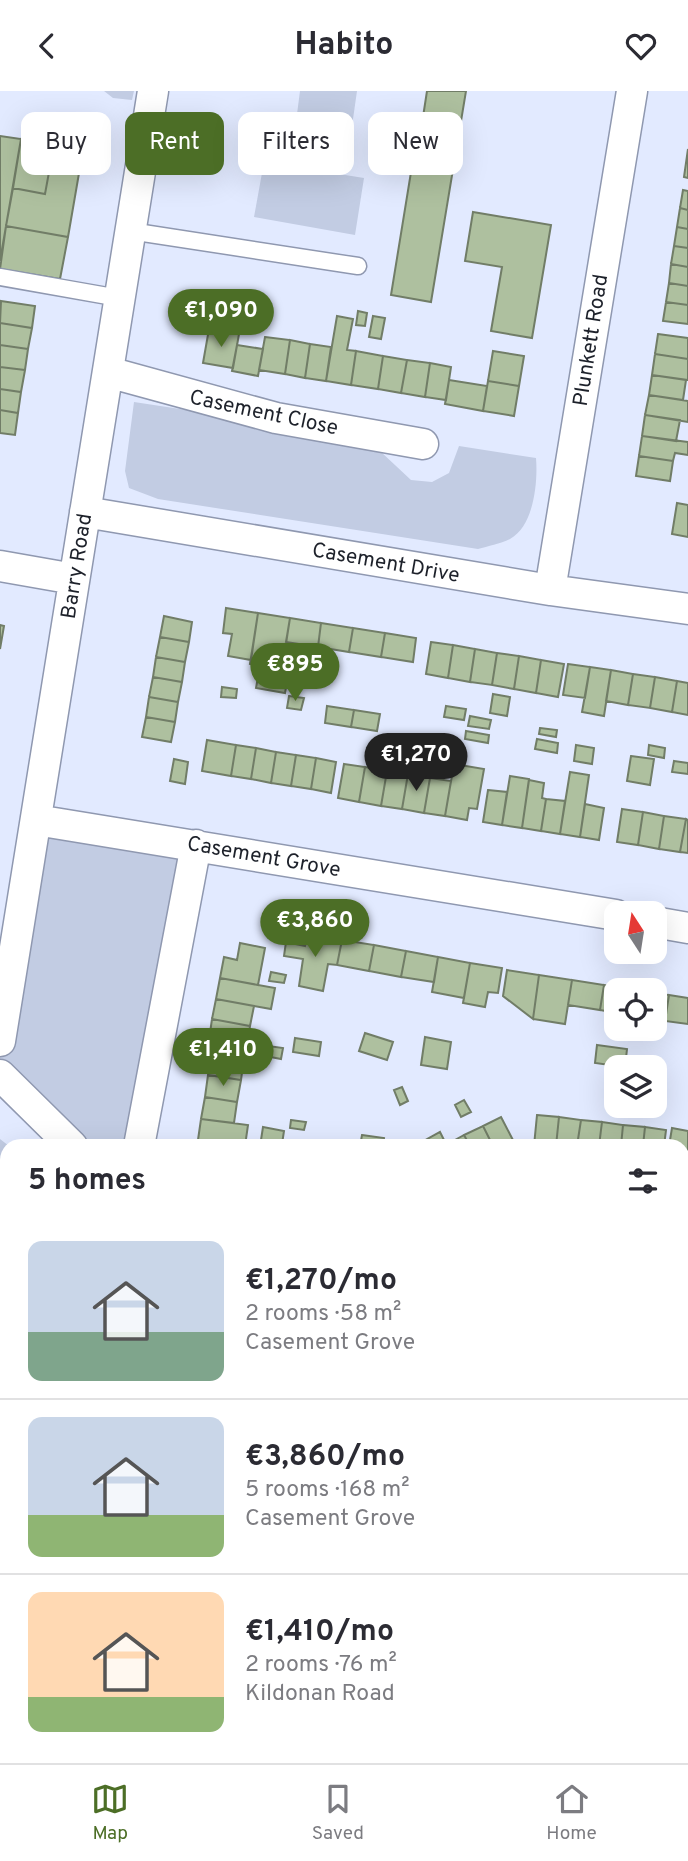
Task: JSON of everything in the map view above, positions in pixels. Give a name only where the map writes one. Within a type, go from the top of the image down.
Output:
[{"type":"street","name":"Barry Road","points":[[0,1041],[153,91]]},
{"type":"street","name":"Plunkett Road","points":[[550,590],[632,91]]},
{"type":"street","name":"Casement Close","points":[[108,372],[276,418],[423,444]]},
{"type":"street","name":"Casement Drive","points":[[85,512],[550,590],[688,609]]},
{"type":"street","points":[[0,566],[74,579]]},
{"type":"street","name":"Casement Grove","points":[[36,820],[604,913]]},
{"type":"street","points":[[140,1139],[196,845]]},
{"type":"street","points":[[667,924],[688,927]]},
{"type":"street","points":[[0,1075],[65,1139]]},
{"type":"lane","points":[[130,231],[358,266]]},
{"type":"lane","points":[[0,277],[119,298]]},
{"type":"shaded area","points":[[104,91],[134,91],[132,100],[113,98]]},
{"type":"shaded area","points":[[300,91],[357,91],[354,112],[297,112]]},
{"type":"shaded area","points":[[262,175],[345,175],[364,178],[355,235],[254,217]]},
{"type":"shaded area","points":[[134,402],[365,437],[411,480],[432,482],[449,473],[459,446],[536,458],[533,503],[518,533],[506,541],[478,549],[158,499],[129,488],[125,471]]},
{"type":"shaded area","points":[[34,819],[195,845],[140,1139],[67,1139],[0,1073],[0,1030]]},
{"type":"building","points":[[427,91],[466,91],[463,112],[424,112]]},
{"type":"building","points":[[0,136],[21,139],[0,261]]},
{"type":"building","points":[[21,139],[21,175],[48,175],[45,194],[13,188]]},
{"type":"building","points":[[688,149],[688,178],[684,177]]},
{"type":"building","points":[[48,175],[79,175],[68,237],[6,226],[13,188],[45,194]]},
{"type":"building","points":[[411,175],[452,175],[431,302],[391,295]]},
{"type":"building","points":[[683,190],[688,191],[688,210],[680,208]]},
{"type":"building","points":[[680,208],[688,210],[688,229],[677,227]]},
{"type":"building","points":[[473,212],[551,225],[532,338],[491,331],[502,267],[465,261]]},
{"type":"building","points":[[6,226],[68,237],[60,279],[0,269]]},
{"type":"building","points":[[677,227],[688,229],[688,248],[674,246]]},
{"type":"building","points":[[674,246],[688,248],[688,267],[671,264]]},
{"type":"building","points":[[671,264],[688,267],[688,286],[669,283]]},
{"type":"building","points":[[669,283],[688,286],[688,305],[666,302]]},
{"type":"building","points":[[214,295],[244,300],[239,334],[209,329]]},
{"type":"building","points":[[1,301],[35,306],[32,328],[0,323]]},
{"type":"building","points":[[666,302],[688,305],[688,324],[663,321]]},
{"type":"building","points":[[358,311],[367,313],[365,326],[356,325]]},
{"type":"building","points":[[337,316],[353,319],[347,350],[356,351],[351,385],[326,381]]},
{"type":"building","points":[[373,316],[385,318],[381,339],[369,337]]},
{"type":"building","points":[[0,323],[32,328],[28,349],[0,345]]},
{"type":"building","points":[[209,329],[239,334],[233,368],[203,363]]},
{"type":"building","points":[[658,334],[688,338],[688,359],[655,354]]},
{"type":"building","points":[[265,337],[290,340],[285,374],[259,370]]},
{"type":"building","points":[[290,340],[310,344],[305,378],[285,374]]},
{"type":"building","points":[[310,344],[331,347],[326,381],[305,378]]},
{"type":"building","points":[[0,345],[28,349],[25,370],[0,367]]},
{"type":"building","points":[[237,345],[263,349],[258,376],[232,371]]},
{"type":"building","points":[[356,351],[383,356],[378,389],[351,385]]},
{"type":"building","points":[[493,351],[524,356],[519,386],[488,381]]},
{"type":"building","points":[[655,354],[688,359],[688,380],[652,375]]},
{"type":"building","points":[[383,356],[407,360],[401,393],[378,389]]},
{"type":"building","points":[[407,360],[430,363],[425,397],[401,393]]},
{"type":"building","points":[[430,363],[451,367],[446,400],[425,397]]},
{"type":"building","points":[[0,367],[25,370],[21,392],[0,389]]},
{"type":"building","points":[[652,375],[686,380],[683,400],[649,395]]},
{"type":"building","points":[[449,380],[487,386],[483,411],[445,404]]},
{"type":"building","points":[[488,381],[519,386],[514,416],[483,411]]},
{"type":"building","points":[[0,389],[21,392],[18,413],[0,410]]},
{"type":"building","points":[[649,395],[688,401],[688,422],[645,415]]},
{"type":"building","points":[[0,410],[18,413],[15,435],[0,433]]},
{"type":"building","points":[[645,415],[680,420],[676,441],[642,436]]},
{"type":"building","points":[[642,436],[688,442],[688,455],[675,453],[673,461],[639,456]]},
{"type":"building","points":[[639,456],[673,461],[670,481],[636,476]]},
{"type":"building","points":[[677,503],[688,505],[688,537],[672,534]]},
{"type":"building","points":[[226,608],[258,613],[251,660],[228,656],[232,634],[223,633]]},
{"type":"building","points":[[258,613],[290,618],[282,669],[250,664]]},
{"type":"building","points":[[164,616],[192,622],[189,642],[160,637]]},
{"type":"building","points":[[290,618],[321,623],[318,647],[286,642]]},
{"type":"building","points":[[321,623],[353,628],[349,652],[318,647]]},
{"type":"building","points":[[0,625],[4,626],[0,649]]},
{"type":"building","points":[[353,628],[385,633],[381,657],[349,652]]},
{"type":"building","points":[[385,633],[416,638],[413,662],[381,657]]},
{"type":"building","points":[[160,637],[189,642],[185,662],[156,657]]},
{"type":"building","points":[[431,642],[453,645],[448,678],[426,674]]},
{"type":"building","points":[[453,645],[475,649],[470,682],[448,678]]},
{"type":"building","points":[[475,649],[497,653],[492,685],[470,682]]},
{"type":"building","points":[[497,653],[519,656],[514,689],[492,685]]},
{"type":"building","points":[[519,656],[541,660],[536,693],[514,689]]},
{"type":"building","points":[[156,657],[185,662],[182,682],[153,677]]},
{"type":"building","points":[[541,660],[564,664],[558,697],[536,693]]},
{"type":"building","points":[[568,664],[590,667],[585,698],[563,695]]},
{"type":"building","points":[[590,667],[611,670],[604,716],[582,712]]},
{"type":"building","points":[[611,670],[633,674],[628,705],[606,701]]},
{"type":"building","points":[[633,674],[655,677],[650,708],[628,705]]},
{"type":"building","points":[[153,677],[182,682],[178,702],[149,697]]},
{"type":"building","points":[[258,677],[287,682],[285,693],[256,688]]},
{"type":"building","points":[[655,677],[677,681],[672,712],[650,708]]},
{"type":"building","points":[[677,681],[688,683],[688,715],[672,712]]},
{"type":"building","points":[[222,687],[237,689],[236,698],[221,697]]},
{"type":"building","points":[[493,694],[510,697],[507,716],[490,713]]},
{"type":"building","points":[[289,696],[304,698],[301,710],[287,708]]},
{"type":"building","points":[[149,697],[178,702],[175,722],[146,717]]},
{"type":"building","points":[[327,706],[354,710],[351,727],[325,723]]},
{"type":"building","points":[[446,706],[466,709],[464,720],[444,717]]},
{"type":"building","points":[[354,710],[380,714],[377,731],[351,727]]},
{"type":"building","points":[[470,716],[491,720],[489,729],[468,726]]},
{"type":"building","points":[[146,717],[175,722],[171,742],[142,737]]},
{"type":"building","points":[[540,728],[557,730],[556,737],[539,734]]},
{"type":"building","points":[[466,731],[489,735],[488,743],[465,739]]},
{"type":"building","points":[[537,739],[558,743],[557,753],[535,749]]},
{"type":"building","points":[[207,740],[236,745],[231,776],[202,771]]},
{"type":"building","points":[[236,745],[256,748],[251,779],[231,776]]},
{"type":"building","points":[[576,745],[594,748],[592,764],[574,761]]},
{"type":"building","points":[[649,745],[665,748],[664,758],[648,755]]},
{"type":"building","points":[[256,748],[276,752],[271,783],[251,779]]},
{"type":"building","points":[[276,752],[296,755],[291,786],[271,783]]},
{"type":"building","points":[[296,755],[316,758],[311,789],[291,786]]},
{"type":"building","points":[[631,756],[654,759],[650,785],[627,781]]},
{"type":"building","points":[[316,758],[336,762],[331,793],[311,789]]},
{"type":"building","points":[[174,759],[188,762],[185,784],[170,781]]},
{"type":"building","points":[[674,761],[688,763],[688,774],[672,772]]},
{"type":"building","points":[[344,764],[365,767],[359,802],[338,798]]},
{"type":"building","points":[[454,764],[484,769],[477,809],[469,808],[467,820],[445,816]]},
{"type":"building","points":[[365,767],[387,771],[381,806],[359,802]]},
{"type":"building","points":[[387,771],[408,774],[402,809],[381,806]]},
{"type":"building","points":[[570,772],[589,775],[580,837],[560,834]]},
{"type":"building","points":[[408,774],[430,778],[424,813],[402,809]]},
{"type":"building","points":[[510,776],[529,779],[522,828],[502,825]]},
{"type":"building","points":[[430,778],[451,781],[445,816],[424,813]]},
{"type":"building","points":[[529,780],[544,783],[542,798],[546,799],[541,831],[522,828]]},
{"type":"building","points":[[488,790],[507,792],[502,825],[483,822]]},
{"type":"building","points":[[546,799],[565,801],[560,834],[541,831]]},
{"type":"building","points":[[585,804],[604,808],[599,840],[580,837]]},
{"type":"building","points":[[622,809],[643,812],[638,845],[617,842]]},
{"type":"building","points":[[643,812],[664,816],[659,849],[638,845]]},
{"type":"building","points":[[664,816],[686,819],[680,852],[659,849]]},
{"type":"building","points":[[686,819],[688,820],[688,853],[680,852]]},
{"type":"building","points":[[307,934],[342,940],[337,965],[328,964],[323,991],[299,986],[303,959],[284,956],[286,942],[305,946]]},
{"type":"building","points":[[342,940],[374,945],[369,971],[337,965]]},
{"type":"building","points":[[240,943],[265,948],[258,985],[220,978],[224,957],[237,960]]},
{"type":"building","points":[[374,945],[406,951],[401,977],[369,971]]},
{"type":"building","points":[[406,951],[438,957],[434,982],[401,977]]},
{"type":"building","points":[[438,957],[470,963],[464,998],[432,992]]},
{"type":"building","points":[[470,963],[502,968],[498,993],[488,992],[485,1007],[463,1003]]},
{"type":"building","points":[[507,970],[539,975],[533,1019],[503,996]]},
{"type":"building","points":[[271,972],[286,975],[284,983],[269,981]]},
{"type":"building","points":[[539,975],[572,980],[565,1024],[533,1019]]},
{"type":"building","points":[[220,978],[275,988],[271,1009],[216,999]]},
{"type":"building","points":[[572,980],[604,985],[600,1010],[568,1005]]},
{"type":"building","points":[[604,985],[604,1011],[600,1010]]},
{"type":"building","points":[[669,995],[688,998],[688,1024],[667,1021]]},
{"type":"building","points":[[216,999],[254,1006],[250,1026],[212,1019]]},
{"type":"building","points":[[212,1019],[250,1026],[247,1047],[209,1040]]},
{"type":"building","points":[[365,1033],[393,1042],[387,1060],[359,1051]]},
{"type":"building","points":[[425,1037],[451,1042],[447,1069],[421,1065]]},
{"type":"building","points":[[295,1038],[321,1042],[319,1056],[293,1052]]},
{"type":"building","points":[[261,1045],[283,1048],[281,1059],[260,1055]]},
{"type":"building","points":[[597,1045],[627,1049],[626,1055],[604,1055],[604,1064],[595,1063]]},
{"type":"building","points":[[211,1053],[244,1058],[241,1080],[208,1075]]},
{"type":"building","points":[[208,1075],[241,1080],[237,1102],[205,1097]]},
{"type":"building","points":[[402,1087],[408,1101],[400,1105],[394,1090]]},
{"type":"building","points":[[205,1097],[237,1102],[234,1123],[201,1119]]},
{"type":"building","points":[[464,1100],[471,1112],[461,1117],[455,1105]]},
{"type":"building","points":[[537,1115],[559,1117],[557,1139],[535,1139]]},
{"type":"building","points":[[501,1117],[512,1139],[490,1139],[483,1126]]},
{"type":"building","points":[[559,1117],[581,1120],[578,1139],[557,1139]]},
{"type":"building","points":[[201,1119],[248,1125],[246,1139],[198,1139]]},
{"type":"building","points":[[291,1120],[306,1122],[304,1130],[290,1128]]},
{"type":"building","points":[[581,1120],[602,1122],[600,1139],[578,1139]]},
{"type":"building","points":[[602,1122],[623,1125],[622,1139],[600,1139]]},
{"type":"building","points":[[623,1125],[645,1127],[644,1139],[622,1139]]},
{"type":"building","points":[[483,1126],[490,1139],[466,1139],[464,1135]]},
{"type":"building","points":[[263,1127],[284,1131],[283,1139],[261,1139]]},
{"type":"building","points":[[645,1127],[666,1130],[665,1139],[644,1139]]},
{"type":"building","points":[[672,1128],[688,1131],[688,1139],[670,1139]]},
{"type":"building","points":[[440,1132],[444,1139],[427,1139]]},
{"type":"building","points":[[362,1135],[384,1138],[384,1139],[361,1139]]}]
